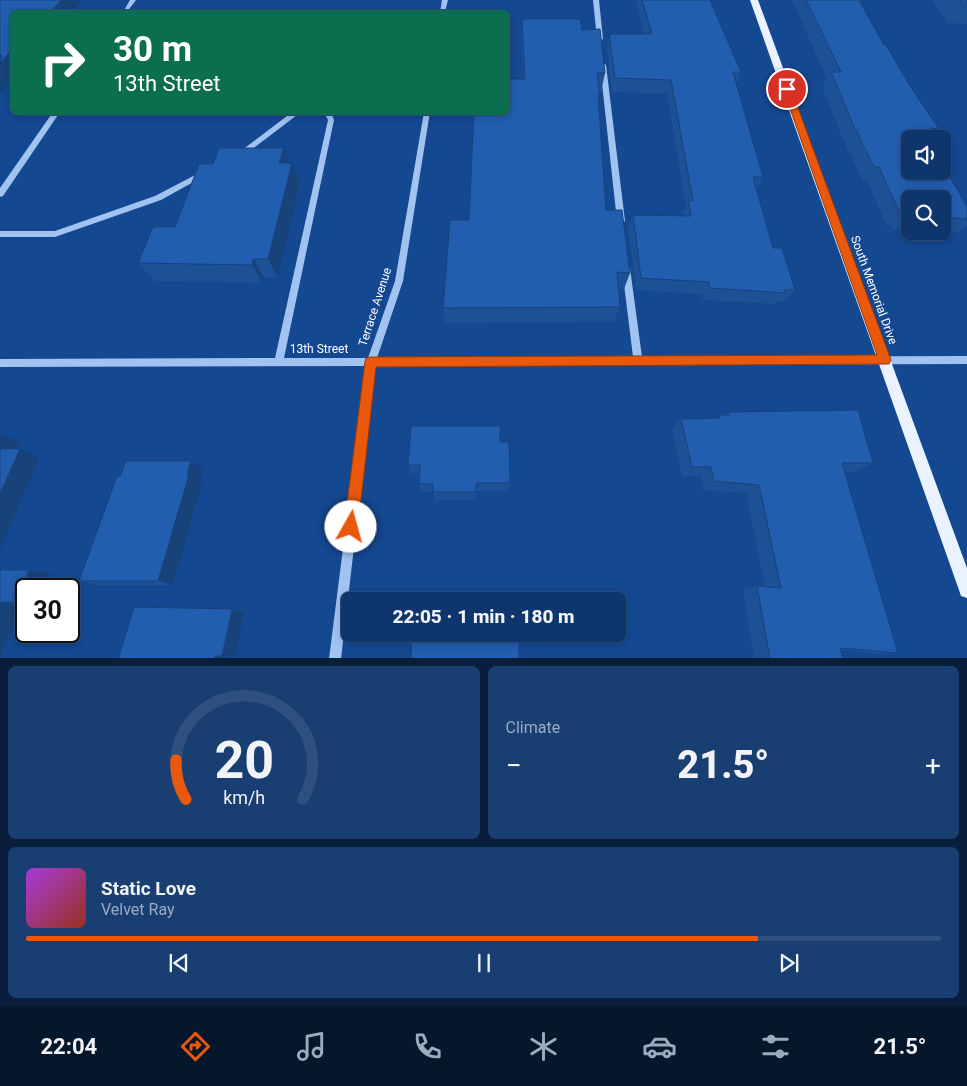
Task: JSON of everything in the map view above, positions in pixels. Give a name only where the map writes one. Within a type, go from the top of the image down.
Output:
[{"type":"main road","name":"South Memorial Drive","points":[[754,0],[967,590]]},
{"type":"street","points":[[596,0],[601,49]]},
{"type":"street","points":[[602,59],[622,226]]},
{"type":"street","points":[[0,194],[54,115]]},
{"type":"street","points":[[230,162],[292,115]]},
{"type":"street","points":[[279,362],[331,120],[328,115]]},
{"type":"street","name":"Terrace Avenue","points":[[335,658],[371,362],[399,281],[427,115]]},
{"type":"street","points":[[0,234],[55,234],[158,198],[207,173]]},
{"type":"street","points":[[625,256],[638,361]]},
{"type":"street","name":"13th Street","points":[[0,363],[967,360]]},
{"type":"building","points":[[0,0],[61,0],[53,10],[10,10],[10,52],[0,64],[2,56],[0,54]]},
{"type":"building","points":[[642,0],[710,0],[741,72],[733,72],[763,177],[753,177],[773,248],[782,248],[795,290],[784,290],[785,293],[710,288],[709,282],[641,278],[633,215],[691,216],[688,201],[693,201],[671,80],[615,78],[609,34],[652,34]]},
{"type":"building","points":[[806,0],[859,0],[884,45],[886,45],[910,86],[939,129],[901,130],[901,180],[951,179],[967,207],[967,219],[951,218],[951,190],[901,190],[901,211],[899,211],[879,167],[874,167],[831,72],[841,72]]},
{"type":"building","points":[[522,19],[580,19],[582,30],[600,29],[605,73],[597,73],[600,94],[598,94],[606,210],[622,210],[630,273],[617,272],[620,307],[443,308],[450,220],[469,220],[474,115],[510,115],[510,79],[525,79]]},
{"type":"building","points":[[219,148],[284,148],[279,163],[292,163],[268,259],[253,259],[252,265],[138,263],[153,227],[175,227],[199,164],[213,164]]},
{"type":"building","points":[[858,410],[873,463],[842,463],[898,653],[840,648],[843,658],[770,658],[757,586],[781,588],[759,485],[714,481],[711,467],[692,467],[681,419],[720,418],[720,415],[729,415],[727,412]]},
{"type":"building","points":[[411,426],[500,426],[500,442],[509,442],[510,483],[476,483],[476,492],[433,492],[433,484],[419,484],[420,465],[408,465]]},
{"type":"building","points":[[0,449],[20,449],[0,494]]},
{"type":"building","points":[[126,461],[191,461],[187,475],[189,475],[158,581],[80,581],[117,476],[120,476]]},
{"type":"building","points":[[0,570],[29,570],[26,578],[15,578],[15,602],[0,602]]},
{"type":"building","points":[[134,607],[232,609],[222,656],[215,656],[214,658],[118,658]]},
{"type":"building","points":[[412,642],[519,642],[519,658],[411,658]]},
{"type":"route","points":[[351,527],[371,362],[885,360],[787,89]]}]
